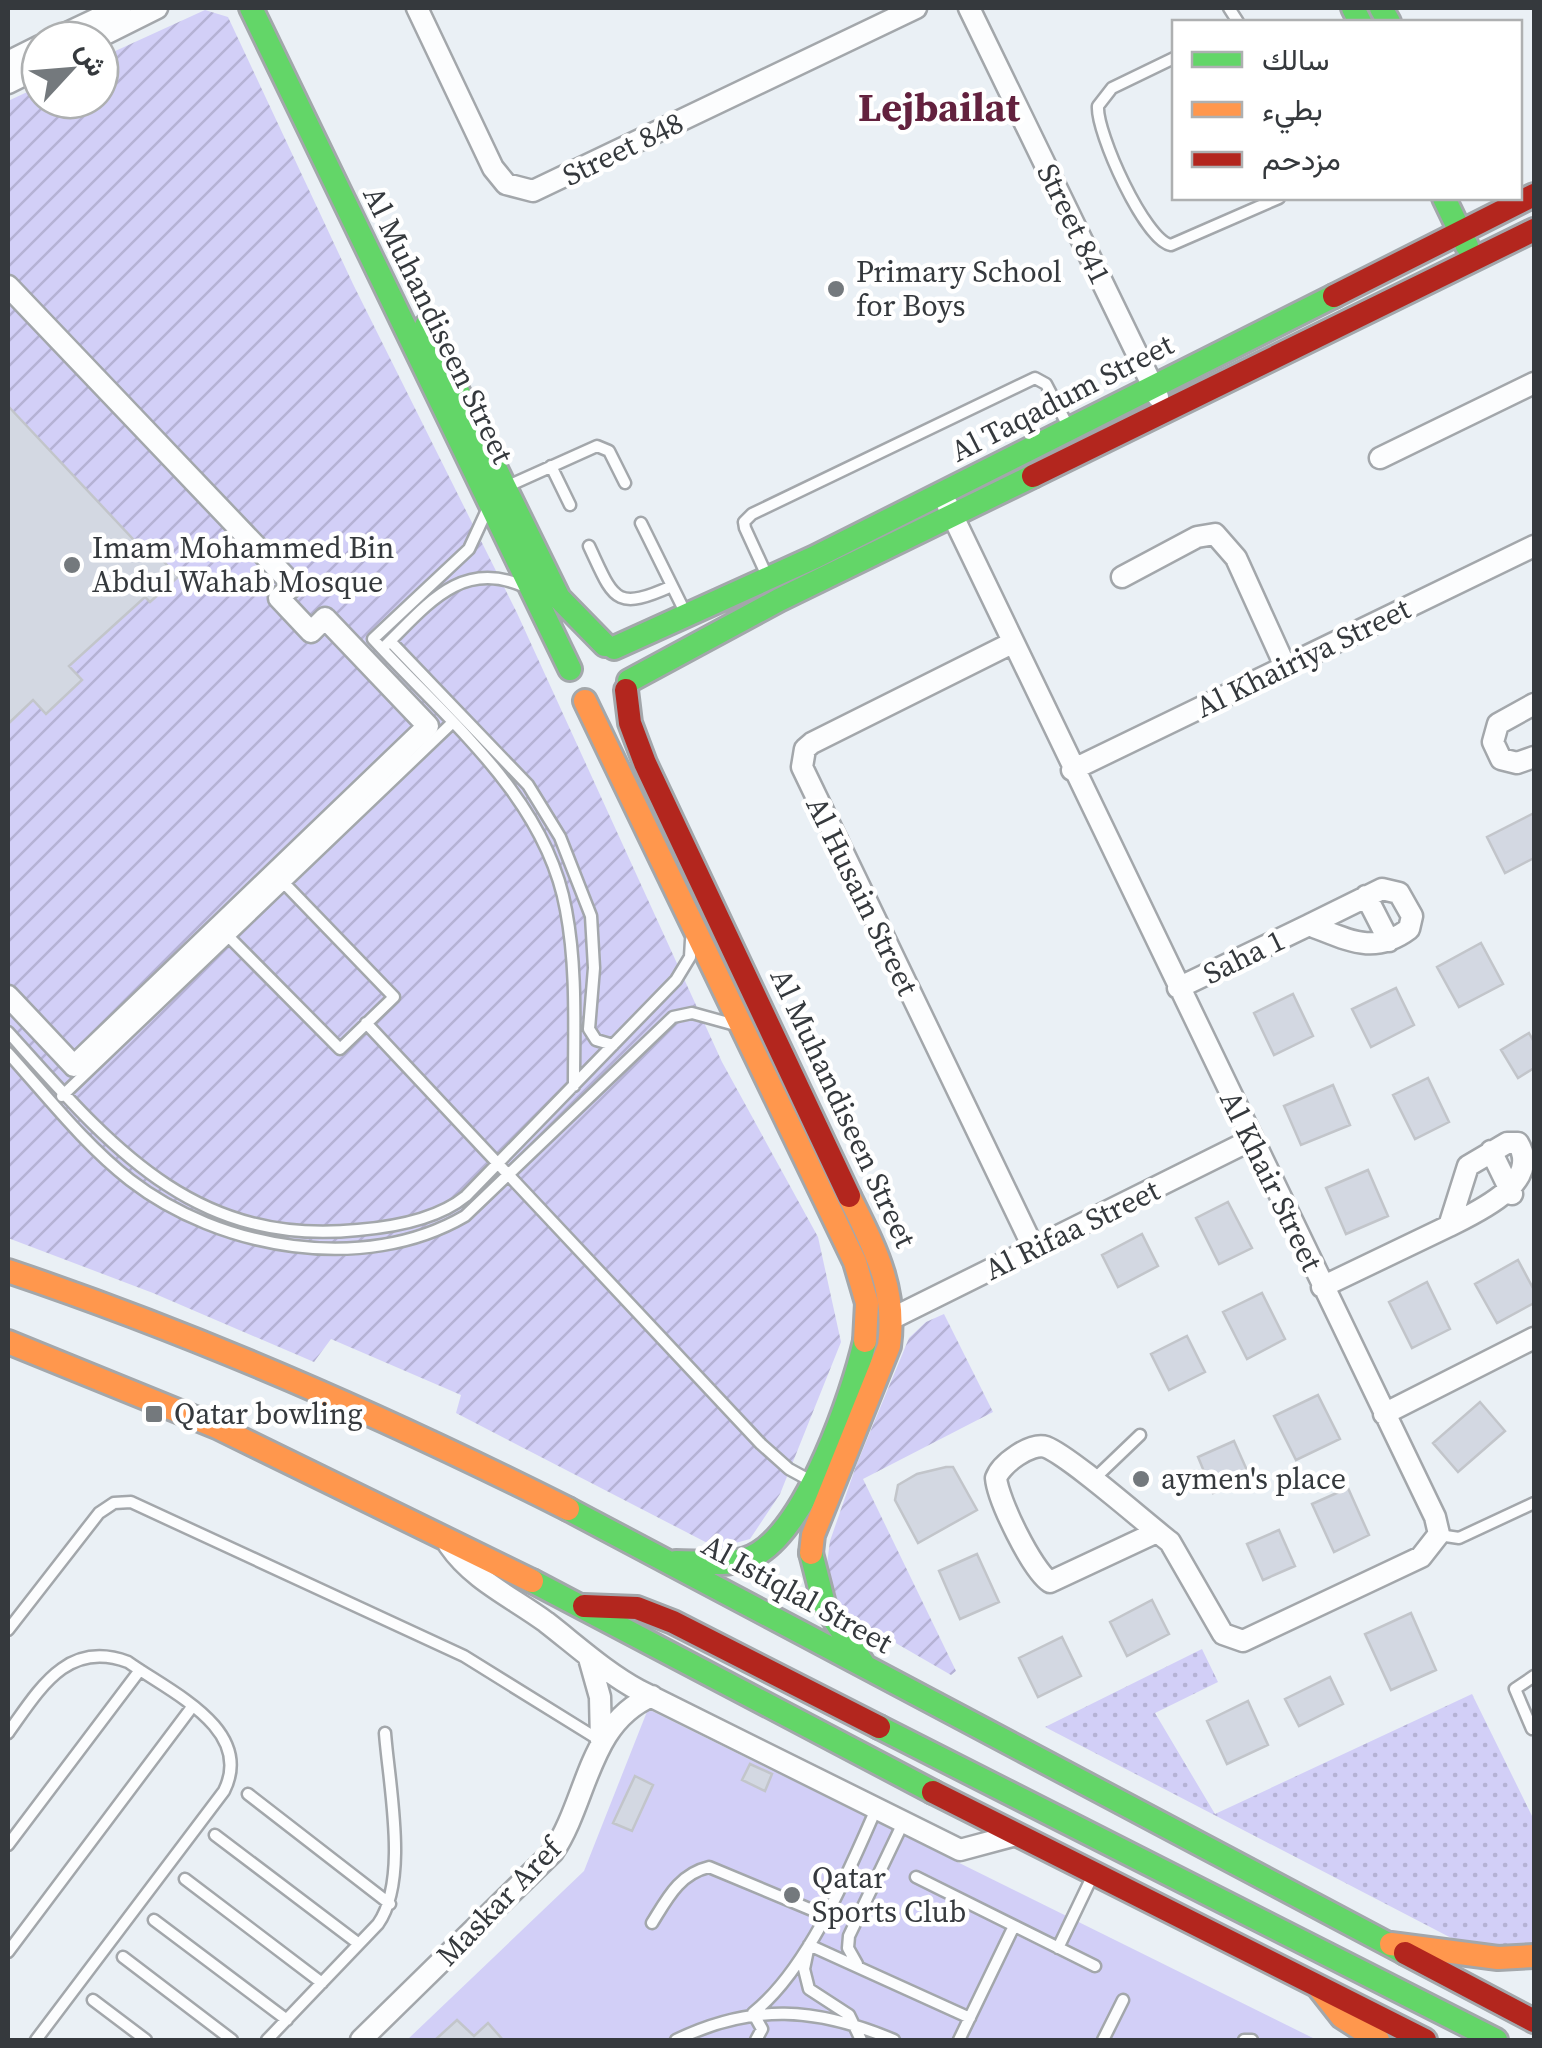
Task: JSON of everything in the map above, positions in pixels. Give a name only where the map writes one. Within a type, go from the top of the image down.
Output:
[{"type":"main road","points":[[241,8],[262,31]]},
{"type":"main road","name":"Al Muhandiseen Street","points":[[251,8],[497,494],[560,598],[610,647]]},
{"type":"main road","name":"Al Muhandiseen Street","points":[[271,8],[497,494],[530,589],[570,669]]},
{"type":"main road","name":"Al Taqadum Street","points":[[627,685],[774,590],[942,493],[1534,195]]},
{"type":"main road","points":[[1445,200],[1474,260]]},
{"type":"main road","points":[[1474,200],[1498,248]]},
{"type":"main road","name":"Al Taqadum Street","points":[[610,647],[774,590],[952,514],[1534,230]]},
{"type":"main road","points":[[610,647],[627,662],[627,685],[603,705],[585,701],[572,687],[570,669],[579,652],[610,647]]},
{"type":"main road","name":"Al Muhandiseen Street","points":[[627,685],[630,723],[644,764],[764,1009],[887,1275],[894,1318],[888,1346],[813,1534],[808,1560],[812,1584],[823,1605],[864,1666]]},
{"type":"main road","name":"Al Muhandiseen Street","points":[[585,701],[855,1262],[868,1305],[864,1345],[812,1481],[787,1528],[757,1554],[739,1560],[676,1562]]},
{"type":"main road","name":"Al Istiqlal Street","points":[[8,1271],[309,1387],[676,1562],[864,1666],[1534,2021]]},
{"type":"main road","points":[[8,1342],[142,1394],[442,1536],[584,1606],[1016,1835],[1425,2040]]},
{"type":"main road","points":[[584,1606],[636,1608],[673,1622],[1496,2040]]},
{"type":"main road","points":[[1392,1944],[1428,1946],[1477,1958],[1534,1956]]},
{"type":"main road","points":[[1320,1988],[1342,2017],[1378,2040]]},
{"type":"street","points":[[94,20],[120,8]]},
{"type":"street","points":[[120,26],[156,8]]},
{"type":"street","name":"Street 848","points":[[417,8],[493,168],[506,184],[533,191],[916,8]]},
{"type":"street","points":[[862,8],[871,27]]},
{"type":"street","name":"Street 841","points":[[969,8],[1164,409]]},
{"type":"street","points":[[8,286],[292,585],[279,598],[311,632],[325,618],[428,726],[74,1066],[8,996]]},
{"type":"street","points":[[1380,458],[1534,383]]},
{"type":"street","name":"Al Khair Street","points":[[942,493],[1438,1534]]},
{"type":"street","points":[[1122,578],[1197,537],[1215,534],[1236,558],[1285,666]]},
{"type":"street","name":"Al Khairiya Street","points":[[1072,770],[1534,546]]},
{"type":"street","name":"Al Husain Street","points":[[1012,643],[812,743],[805,750],[802,767],[1034,1250]]},
{"type":"street","points":[[1533,707],[1498,724],[1492,742],[1501,759],[1510,762],[1534,757]]},
{"type":"street","points":[[1391,889],[1405,899],[1412,924],[1406,933],[1389,941],[1366,896],[1391,889]]},
{"type":"street","name":"Saha 1","points":[[1178,988],[1366,896]]},
{"type":"street","name":"Saha 1","points":[[1309,925],[1365,946],[1389,941]]},
{"type":"street","name":"Al Rifaa Street","points":[[894,1318],[1251,1140]]},
{"type":"street","points":[[1322,1287],[1450,1226],[1512,1194],[1532,1179],[1531,1159],[1518,1143],[1490,1151],[1468,1166],[1450,1226]]},
{"type":"street","points":[[1490,1151],[1512,1194]]},
{"type":"street","points":[[1384,1414],[1534,1338]]},
{"type":"street","points":[[1158,1532],[1058,1582],[1044,1578],[999,1493],[999,1470],[1043,1446],[1158,1532],[1177,1550],[1223,1634],[1243,1641],[1421,1557],[1438,1534]]},
{"type":"street","points":[[442,1536],[471,1572],[589,1658],[652,1696],[960,1850],[1016,1835]]},
{"type":"street","name":"Maskar Aref","points":[[589,1658],[600,1696],[601,1741]]},
{"type":"street","name":"Maskar Aref","points":[[361,2040],[553,1852],[565,1835],[601,1741],[623,1712],[652,1696]]},
{"type":"lane","points":[[1172,59],[1112,88],[1098,106],[1101,130],[1149,232],[1170,246],[1274,200]]},
{"type":"lane","points":[[774,590],[745,528],[744,522],[752,514],[1035,378],[1046,384],[1080,451]]},
{"type":"lane","points":[[613,1045],[596,1040],[589,1029],[594,968],[590,916],[560,836],[519,775],[386,645],[373,639],[469,549],[497,494],[590,446],[603,448],[625,483]]},
{"type":"lane","points":[[551,466],[570,505]]},
{"type":"lane","points":[[641,523],[688,617]]},
{"type":"lane","points":[[589,546],[612,593],[622,600],[637,601],[672,586]]},
{"type":"lane","points":[[386,645],[456,582],[489,577],[530,589]]},
{"type":"lane","points":[[386,645],[516,797],[537,829],[556,871],[574,966],[574,1086]]},
{"type":"lane","points":[[54,1104],[452,723]]},
{"type":"lane","points":[[228,936],[340,1049],[394,997],[284,882]]},
{"type":"lane","points":[[8,1032],[131,1162],[156,1181],[217,1214],[248,1224],[317,1233],[373,1229],[454,1205],[498,1164],[682,972],[690,957],[690,919]]},
{"type":"lane","points":[[8,1053],[128,1179],[149,1193],[212,1226],[278,1244],[351,1246],[424,1233],[465,1216],[673,1017],[692,1013],[716,1023],[740,1026],[764,1009]]},
{"type":"lane","points":[[366,1023],[761,1444],[789,1469],[812,1481]]},
{"type":"lane","points":[[1092,1482],[1140,1434]]},
{"type":"lane","points":[[8,1630],[99,1513],[114,1504],[131,1502],[464,1656],[601,1741]]},
{"type":"lane","points":[[1438,1534],[1460,1538],[1534,1503]]},
{"type":"lane","points":[[8,1733],[43,1685],[66,1663],[97,1654],[113,1656],[140,1670],[225,1736],[231,1749],[230,1778],[36,2040]]},
{"type":"lane","points":[[8,1845],[140,1670]]},
{"type":"lane","points":[[1532,1729],[1515,1689],[1534,1676]]},
{"type":"lane","points":[[8,1952],[192,1708]]},
{"type":"lane","points":[[267,2040],[359,1944],[390,1904],[395,1878],[385,1733]]},
{"type":"lane","points":[[248,1794],[390,1904]]},
{"type":"lane","points":[[753,2013],[780,1986],[809,1944],[876,1809]]},
{"type":"lane","points":[[858,1965],[848,1948],[848,1936],[903,1823]]},
{"type":"lane","points":[[214,1834],[359,1944]]},
{"type":"lane","points":[[652,1923],[674,1888],[694,1871],[709,1867],[824,1914]]},
{"type":"lane","points":[[1058,1948],[1093,1874]]},
{"type":"lane","points":[[916,1877],[1095,1966]]},
{"type":"lane","points":[[186,1878],[322,1983]]},
{"type":"lane","points":[[154,1920],[287,2020]]},
{"type":"lane","points":[[959,2040],[1014,1926]]},
{"type":"lane","points":[[809,1944],[970,2018]]},
{"type":"lane","points":[[809,1944],[804,1970],[809,1989],[849,2015],[861,2040]]},
{"type":"lane","points":[[123,1957],[232,2040]]},
{"type":"lane","points":[[93,2000],[146,2040]]},
{"type":"lane","points":[[1102,2040],[1123,2000]]},
{"type":"lane","points":[[753,2013],[762,2029],[756,2040]]},
{"type":"lane","points":[[676,2040],[753,2013],[814,2015],[855,2024],[894,2040]]},
{"type":"lane","points":[[1244,2040],[1252,2040]]},
{"type":"shaded area","points":[[205,10],[228,17],[353,284],[517,613],[722,1062],[818,1237],[841,1342],[780,1494],[750,1539],[717,1548],[456,1413],[461,1395],[331,1339],[314,1362],[153,1293],[8,1238],[8,101],[20,95],[20,120],[120,120],[120,49]]},
{"type":"shaded area","points":[[944,1314],[993,1412],[863,1479],[956,1671],[951,1675],[849,1616],[837,1601],[826,1571],[830,1541],[856,1466],[909,1338],[926,1322]]},
{"type":"shaded area","points":[[1202,1649],[1218,1682],[1155,1713],[1215,1814],[1472,1694],[1534,1820],[1534,1949],[1459,1942],[1045,1727]]},
{"type":"shaded area","name":"Qatar Sports Club","points":[[648,1709],[1317,2040],[407,2040],[584,1871]]},
{"type":"building","name":"Imam Mohammed Bin Abdul Wahab Mosque","points":[[8,406],[148,555],[153,550],[178,577],[150,602],[145,597],[69,666],[82,680],[46,714],[33,700],[8,724]]},
{"type":"building","points":[[1534,813],[1534,858],[1505,873],[1487,837]]},
{"type":"building","points":[[1481,943],[1503,984],[1459,1007],[1437,967]]},
{"type":"building","points":[[1396,988],[1414,1025],[1371,1047],[1352,1009]]},
{"type":"building","points":[[1293,994],[1313,1036],[1274,1055],[1254,1013]]},
{"type":"building","points":[[1529,1033],[1534,1042],[1534,1068],[1518,1078],[1501,1050]]},
{"type":"building","points":[[1428,1078],[1449,1122],[1415,1139],[1393,1095]]},
{"type":"building","points":[[1333,1085],[1350,1125],[1301,1145],[1284,1106]]},
{"type":"building","points":[[1368,1170],[1388,1216],[1346,1234],[1326,1188]]},
{"type":"building","points":[[1228,1202],[1252,1248],[1219,1264],[1196,1218]]},
{"type":"building","points":[[1142,1234],[1158,1266],[1118,1287],[1102,1255]]},
{"type":"building","points":[[1518,1260],[1534,1290],[1534,1303],[1497,1323],[1475,1284]]},
{"type":"building","points":[[1427,1282],[1450,1329],[1412,1348],[1389,1302]]},
{"type":"building","points":[[1262,1293],[1285,1339],[1247,1359],[1223,1312]]},
{"type":"building","points":[[1187,1336],[1205,1372],[1169,1390],[1151,1354]]},
{"type":"building","points":[[1318,1395],[1340,1439],[1296,1460],[1274,1416]]},
{"type":"building","points":[[1480,1402],[1505,1431],[1458,1472],[1433,1443]]},
{"type":"building","points":[[1234,1441],[1250,1477],[1213,1493],[1198,1457]]},
{"type":"building","points":[[953,1467],[977,1510],[918,1543],[895,1500],[898,1485],[917,1474]]},
{"type":"building","points":[[1348,1488],[1369,1535],[1334,1552],[1312,1504]]},
{"type":"building","points":[[1279,1530],[1295,1566],[1263,1580],[1247,1544]]},
{"type":"building","points":[[977,1554],[999,1602],[960,1619],[939,1571]]},
{"type":"building","points":[[1152,1600],[1169,1634],[1127,1656],[1110,1622]]},
{"type":"building","points":[[1411,1613],[1436,1670],[1391,1690],[1365,1634]]},
{"type":"building","points":[[1062,1637],[1081,1676],[1038,1697],[1019,1658]]},
{"type":"building","points":[[1330,1677],[1343,1704],[1299,1726],[1285,1699]]},
{"type":"building","points":[[1248,1701],[1268,1745],[1227,1764],[1207,1721]]},
{"type":"building","points":[[750,1764],[772,1774],[765,1791],[742,1780]]},
{"type":"building","points":[[635,1776],[653,1785],[632,1831],[613,1823]]},
{"type":"building","points":[[457,2020],[474,2036],[488,2023],[503,2040],[435,2040]]},
{"type":"traffic: fast","points":[[251,8],[570,669]]},
{"type":"traffic: fast","points":[[1353,8],[1359,20]]},
{"type":"traffic: fast","points":[[1381,8],[1388,20]]},
{"type":"traffic: fast","points":[[1445,200],[1467,246]]},
{"type":"traffic: fast","points":[[614,648],[815,557],[1334,296]]},
{"type":"traffic: fast","points":[[426,326],[559,598],[605,645]]},
{"type":"traffic: fast","points":[[629,681],[779,600],[1033,476]]},
{"type":"traffic: fast","points":[[676,1562],[740,1561],[759,1553],[777,1537],[795,1514],[826,1456],[865,1341]]},
{"type":"traffic: fast","points":[[568,1509],[1405,1953]]},
{"type":"traffic: fast","points":[[811,1553],[824,1604],[864,1665]]},
{"type":"traffic: fast","points":[[532,1581],[933,1792]]},
{"type":"traffic: fast","points":[[879,1727],[1496,2040]]},
{"type":"traffic: slow","points":[[585,701],[855,1262],[867,1303],[865,1341]]},
{"type":"traffic: slow","points":[[811,1553],[813,1535],[889,1346],[891,1325],[886,1286],[875,1251],[849,1196]]},
{"type":"traffic: slow","points":[[8,1271],[292,1380],[568,1509]]},
{"type":"traffic: slow","points":[[8,1342],[217,1427],[532,1581]]},
{"type":"traffic: slow","points":[[1391,1944],[1498,1958],[1534,1956]]},
{"type":"traffic: slow","points":[[1320,1989],[1342,2017],[1378,2040]]},
{"type":"traffic: jam","points":[[1334,296],[1534,195]]},
{"type":"traffic: jam","points":[[1033,476],[1534,230]]},
{"type":"traffic: jam","points":[[626,690],[630,723],[645,763],[849,1196]]},
{"type":"traffic: jam","points":[[584,1606],[637,1608],[673,1622],[879,1727]]},
{"type":"traffic: jam","points":[[933,1792],[1425,2040]]},
{"type":"traffic: jam","points":[[1405,1953],[1534,2021]]},
{"type":"place","name":"Primary School for Boys","points":[[836,289]]},
{"type":"place","name":"Imam Mohammed Bin Abdul Wahab Mosque","points":[[72,565]]},
{"type":"place","name":"Qatar bowling","points":[[154,1414]]},
{"type":"place","name":"aymen's place","points":[[1141,1479]]},
{"type":"place","name":"Qatar Sports Club","points":[[792,1895]]},
{"type":"district","name":"Lejbailat","points":[[939,107]]}]
